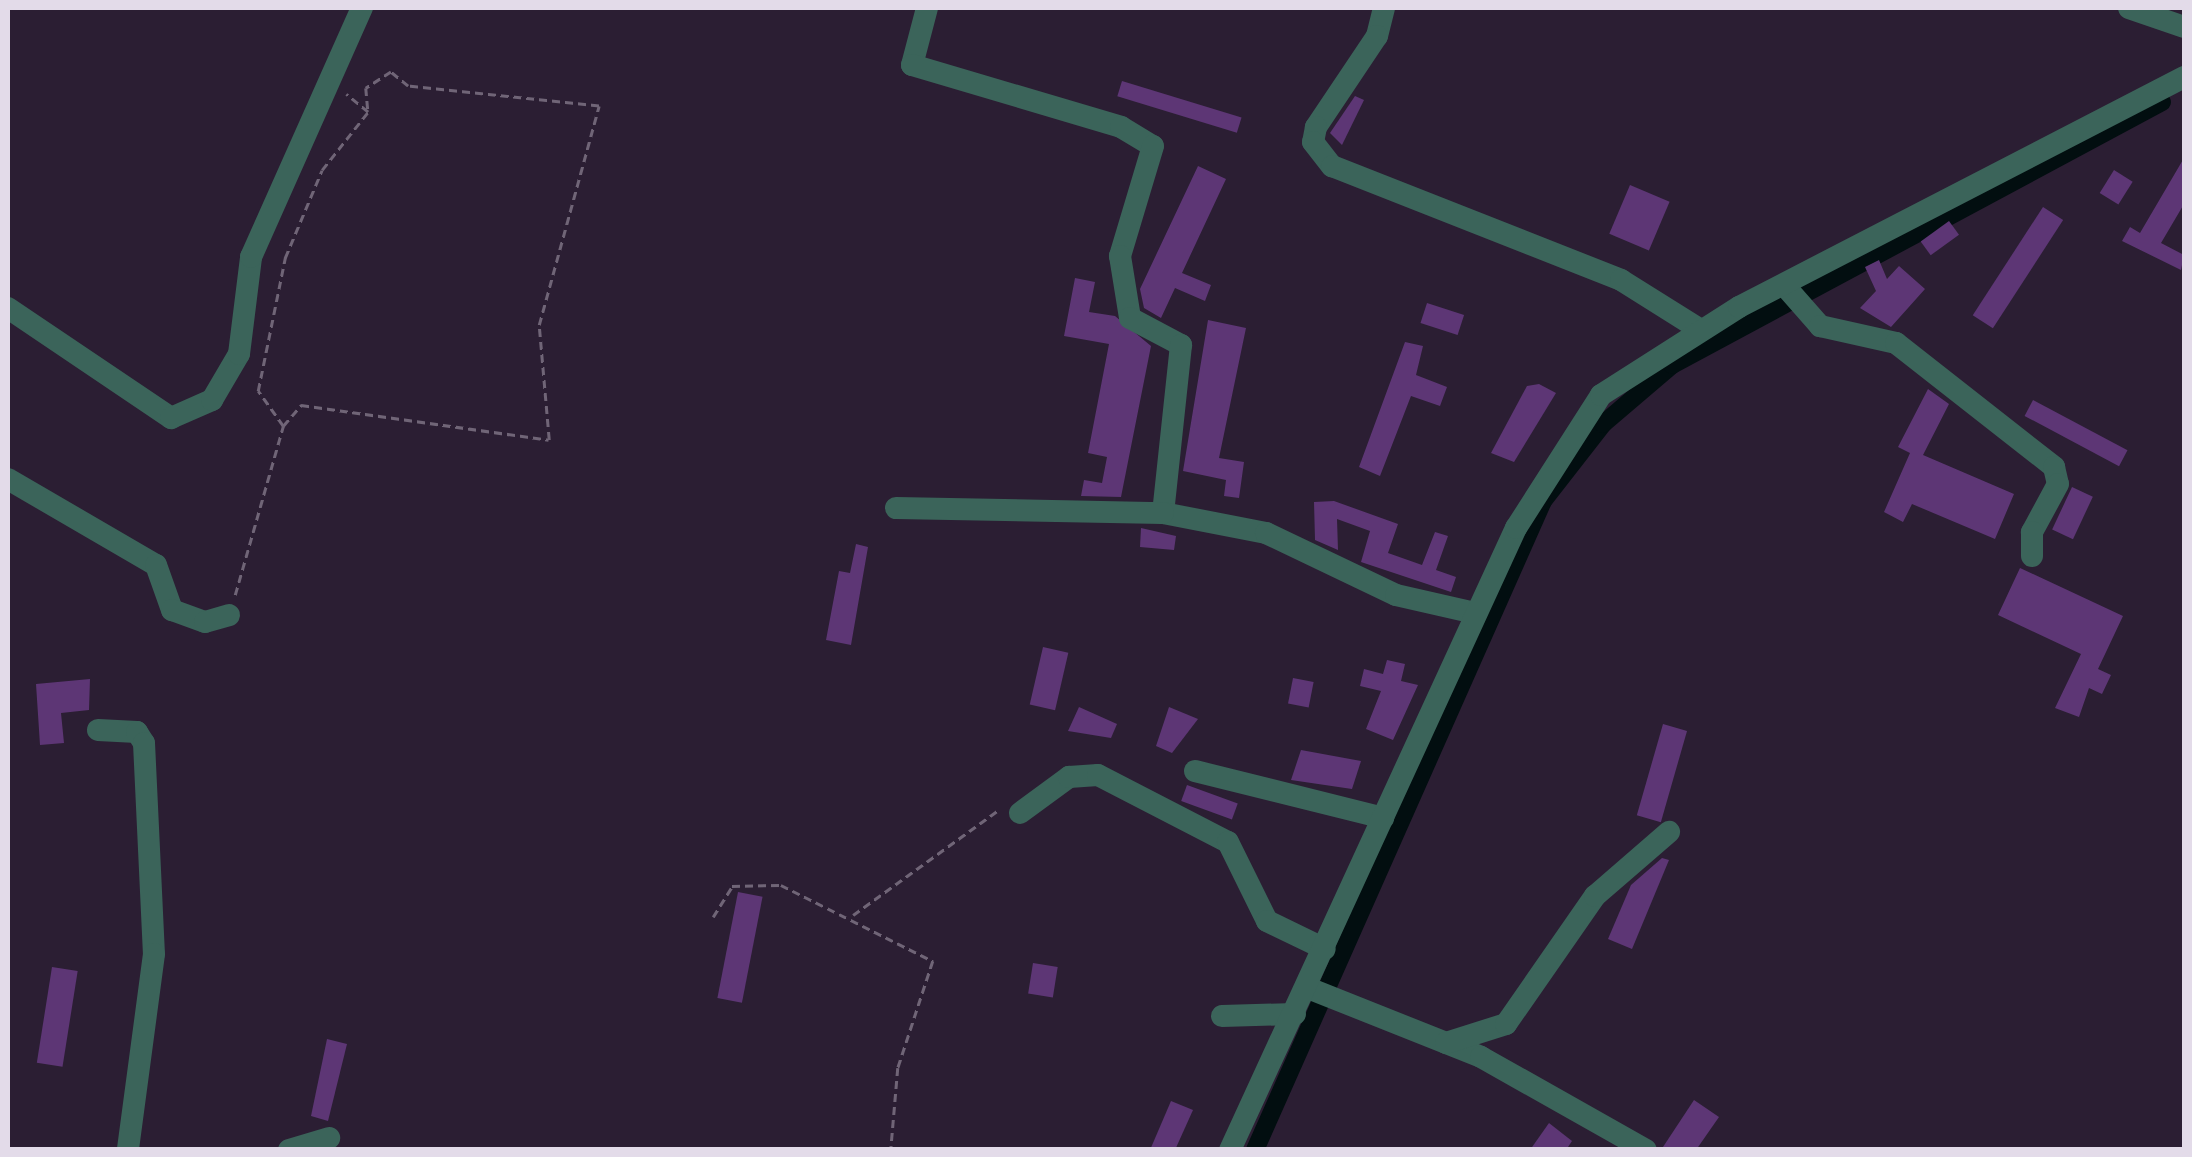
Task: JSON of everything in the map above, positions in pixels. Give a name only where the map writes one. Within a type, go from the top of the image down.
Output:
[{"type":"street","points":[[8,308],[171,418],[212,400],[239,354],[251,258],[362,8]]},
{"type":"street","points":[[927,8],[912,65],[1121,127],[1153,146],[1120,256],[1130,318],[1181,345],[1163,512]]},
{"type":"street","points":[[1384,8],[1377,36],[1316,127],[1313,142],[1332,166],[1621,280],[1700,329]]},
{"type":"street","points":[[2129,8],[2184,27]]},
{"type":"street","points":[[1230,1150],[1308,988],[1475,613],[1569,432],[1600,395],[1700,329],[2184,77]]},
{"type":"street","points":[[1784,285],[1820,326],[1896,343],[2054,466],[2058,484],[2032,532],[2032,556]]},
{"type":"street","points":[[8,479],[156,565],[172,610],[205,622],[229,615]]},
{"type":"street","points":[[896,508],[1163,512],[1266,533],[1396,594],[1475,613]]},
{"type":"street","points":[[98,730],[137,732],[144,743],[154,954],[128,1150]]},
{"type":"street","points":[[1195,770],[1384,818]]},
{"type":"street","points":[[1020,813],[1069,778],[1098,774],[1228,842],[1267,921],[1325,949]]},
{"type":"street","points":[[1446,1043],[1514,1016],[1595,896],[1669,832]]},
{"type":"street","points":[[1308,988],[1446,1043],[1646,1150]]},
{"type":"street","points":[[1222,1016],[1295,1014]]},
{"type":"street","points":[[290,1150],[330,1138]]},
{"type":"path","points":[[229,615],[283,426],[301,404],[549,440],[539,325],[599,106],[408,86],[390,72],[366,88],[368,112],[322,170],[285,258],[258,391],[283,426]]},
{"type":"path","points":[[331,82],[368,112]]},
{"type":"path","points":[[852,916],[991,814],[1020,813]]},
{"type":"path","points":[[712,917],[732,886],[749,879],[852,916],[933,961],[898,1068],[891,1150]]},
{"type":"building","points":[[1122,81],[1242,118],[1237,133],[1117,96]]},
{"type":"building","points":[[1355,96],[1364,100],[1342,145],[1330,133]]},
{"type":"building","points":[[2184,158],[2184,204],[2161,243],[2184,255],[2181,270],[2122,241],[2130,227],[2140,233]]},
{"type":"building","points":[[1198,166],[1226,179],[1182,273],[1211,285],[1205,301],[1175,288],[1161,318],[1144,308],[1140,289]]},
{"type":"building","points":[[2114,170],[2133,182],[2118,205],[2100,193]]},
{"type":"building","points":[[1630,185],[1670,202],[1649,251],[1609,234]]},
{"type":"building","points":[[2043,207],[2063,220],[1993,328],[1973,315]]},
{"type":"building","points":[[1949,221],[1959,235],[1931,255],[1921,242]]},
{"type":"building","points":[[1879,260],[1887,279],[1899,266],[1925,289],[1891,327],[1860,308],[1876,291],[1865,267]]},
{"type":"building","points":[[1075,278],[1095,282],[1089,312],[1115,316],[1151,346],[1121,497],[1081,496],[1084,480],[1102,483],[1107,457],[1088,453],[1109,344],[1064,336]]},
{"type":"building","points":[[1427,303],[1464,315],[1458,335],[1421,323]]},
{"type":"building","points":[[1208,320],[1246,328],[1219,458],[1244,462],[1239,498],[1224,496],[1226,480],[1183,471]]},
{"type":"building","points":[[1405,342],[1423,346],[1416,375],[1447,387],[1440,406],[1411,396],[1380,476],[1359,467]]},
{"type":"building","points":[[1539,384],[1556,393],[1514,462],[1491,453],[1527,386]]},
{"type":"building","points":[[1928,389],[1949,404],[1923,455],[2014,494],[1995,539],[1912,504],[1903,522],[1884,512],[1910,453],[1898,447]]},
{"type":"building","points":[[2033,400],[2127,450],[2119,466],[2025,416]]},
{"type":"building","points":[[2072,487],[2093,497],[2073,539],[2052,530]]},
{"type":"building","points":[[1334,501],[1398,524],[1388,553],[1422,565],[1435,532],[1448,536],[1436,570],[1456,577],[1451,592],[1361,562],[1370,531],[1337,519],[1338,550],[1315,540],[1314,502]]},
{"type":"building","points":[[1141,528],[1176,536],[1174,550],[1140,547]]},
{"type":"building","points":[[856,544],[868,547],[851,645],[826,640],[839,571],[850,573]]},
{"type":"building","points":[[2020,568],[2123,616],[2098,669],[2111,675],[2102,694],[2089,688],[2079,717],[2055,708],[2081,654],[1998,615]]},
{"type":"building","points":[[1043,647],[1068,653],[1055,710],[1030,704]]},
{"type":"building","points":[[1387,660],[1405,664],[1401,681],[1418,685],[1393,740],[1366,729],[1381,691],[1360,686],[1364,669],[1383,674]]},
{"type":"building","points":[[1293,678],[1314,682],[1309,708],[1288,704]]},
{"type":"building","points":[[90,679],[89,710],[61,713],[64,743],[40,745],[36,684]]},
{"type":"building","points":[[1079,707],[1117,724],[1111,738],[1068,731]]},
{"type":"building","points":[[1169,707],[1198,719],[1172,753],[1156,746]]},
{"type":"building","points":[[1663,724],[1687,731],[1661,822],[1637,815]]},
{"type":"building","points":[[1301,750],[1361,761],[1352,789],[1291,780]]},
{"type":"building","points":[[1187,785],[1238,803],[1232,819],[1181,801]]},
{"type":"building","points":[[1662,858],[1669,860],[1632,949],[1608,939],[1631,885]]},
{"type":"building","points":[[738,892],[763,897],[742,1003],[717,998]]},
{"type":"building","points":[[1033,963],[1058,967],[1053,998],[1028,994]]},
{"type":"building","points":[[52,967],[78,971],[63,1067],[37,1063]]},
{"type":"building","points":[[327,1039],[347,1044],[328,1121],[311,1116]]},
{"type":"building","points":[[1694,1100],[1719,1117],[1696,1150],[1661,1150]]},
{"type":"building","points":[[1171,1101],[1193,1110],[1175,1150],[1150,1150]]},
{"type":"building","points":[[1549,1123],[1572,1141],[1566,1150],[1530,1150]]},
{"type":"waterway","points":[[1255,1150],[1543,501],[1603,424],[1672,365],[2162,102]]}]
